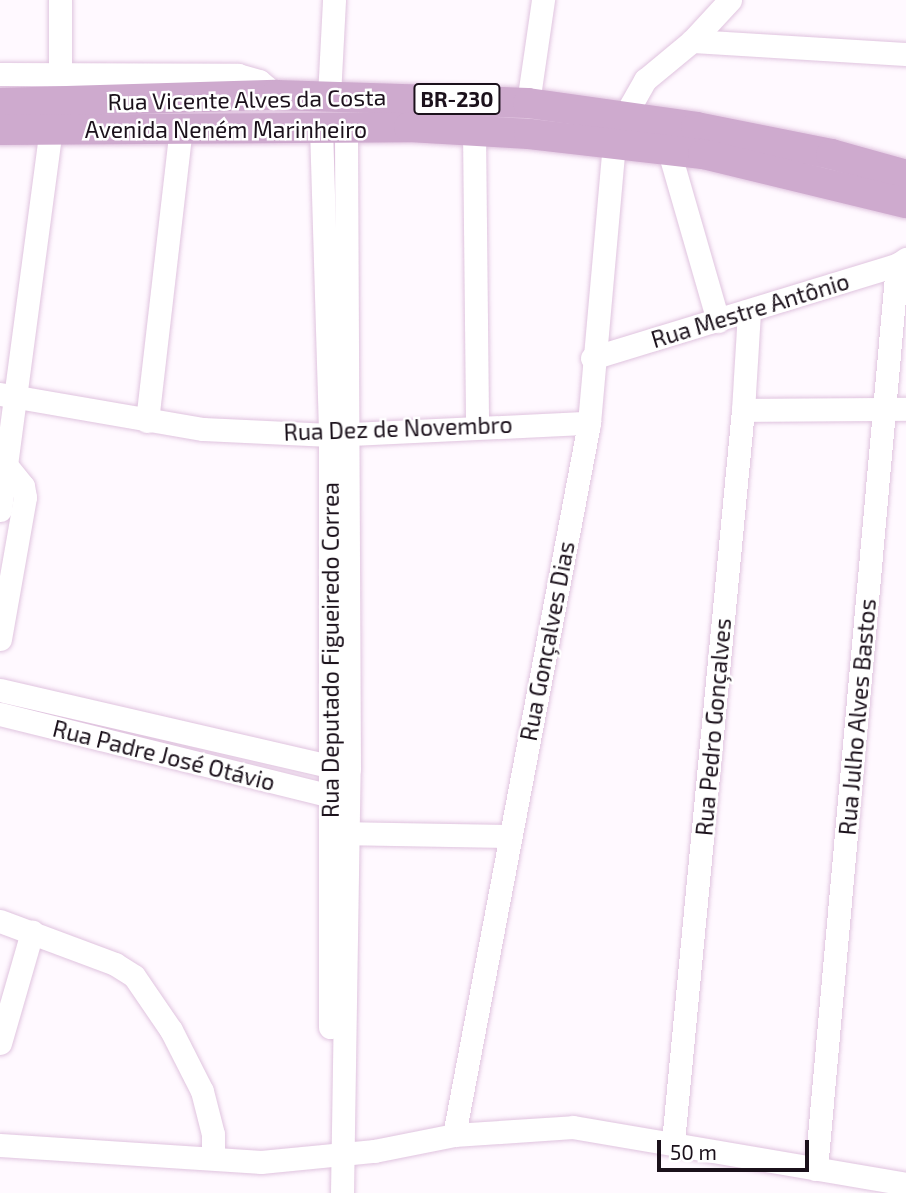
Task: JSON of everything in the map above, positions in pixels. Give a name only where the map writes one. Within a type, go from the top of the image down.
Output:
[{"type":"main road","name":"Rua Vicente Alves da Costa","points":[[0,103],[276,95],[528,103],[619,130],[817,151],[906,175]]},
{"type":"main road","name":"Avenida Neném Marinheiro","points":[[0,130],[619,130],[669,151],[703,154],[906,203]]},
{"type":"street","points":[[60,0],[60,73]]},
{"type":"street","points":[[329,96],[334,0]]},
{"type":"street","points":[[528,103],[543,0]]},
{"type":"street","points":[[619,130],[645,80],[692,41],[730,0]]},
{"type":"street","points":[[692,41],[906,54]]},
{"type":"street","points":[[0,74],[238,75],[259,80],[276,95]]},
{"type":"street","points":[[147,421],[181,128]]},
{"type":"street","name":"Rua Deputado Figueiredo Correa","points":[[334,128],[341,1168]]},
{"type":"street","points":[[0,510],[5,464],[6,395],[51,130]]},
{"type":"street","points":[[474,130],[477,426]]},
{"type":"street","name":"Rua Gonçalves Dias","points":[[454,1135],[589,422],[592,358],[619,130]]},
{"type":"street","points":[[669,151],[718,321]]},
{"type":"street","name":"Rua Mestre Antônio","points":[[592,358],[902,262]]},
{"type":"street","name":"Rua Julho Alves Bastos","points":[[816,1169],[896,409],[902,262]]},
{"type":"street","name":"Rua Pedro Gonçalves","points":[[673,1142],[743,410],[749,311]]},
{"type":"street","name":"Rua Dez de Novembro","points":[[6,395],[203,429],[338,434],[589,422]]},
{"type":"street","points":[[743,410],[896,409]]},
{"type":"street","points":[[0,639],[25,498],[23,486],[5,464]]},
{"type":"street","name":"Rua Padre José Otávio","points":[[0,691],[137,720],[339,769]]},
{"type":"street","points":[[68,731],[73,706]]},
{"type":"street","name":"Rua Padre José Otávio","points":[[0,715],[339,797]]},
{"type":"street","points":[[131,747],[137,720]]},
{"type":"street","points":[[248,776],[254,750]]},
{"type":"street","points":[[339,833],[510,836]]},
{"type":"street","points":[[0,921],[115,964],[134,976],[171,1030],[202,1091],[213,1134],[213,1156]]},
{"type":"street","points":[[0,1043],[32,932]]},
{"type":"street","points":[[0,1146],[213,1156],[341,1168],[454,1135],[573,1127],[906,1184]]}]
